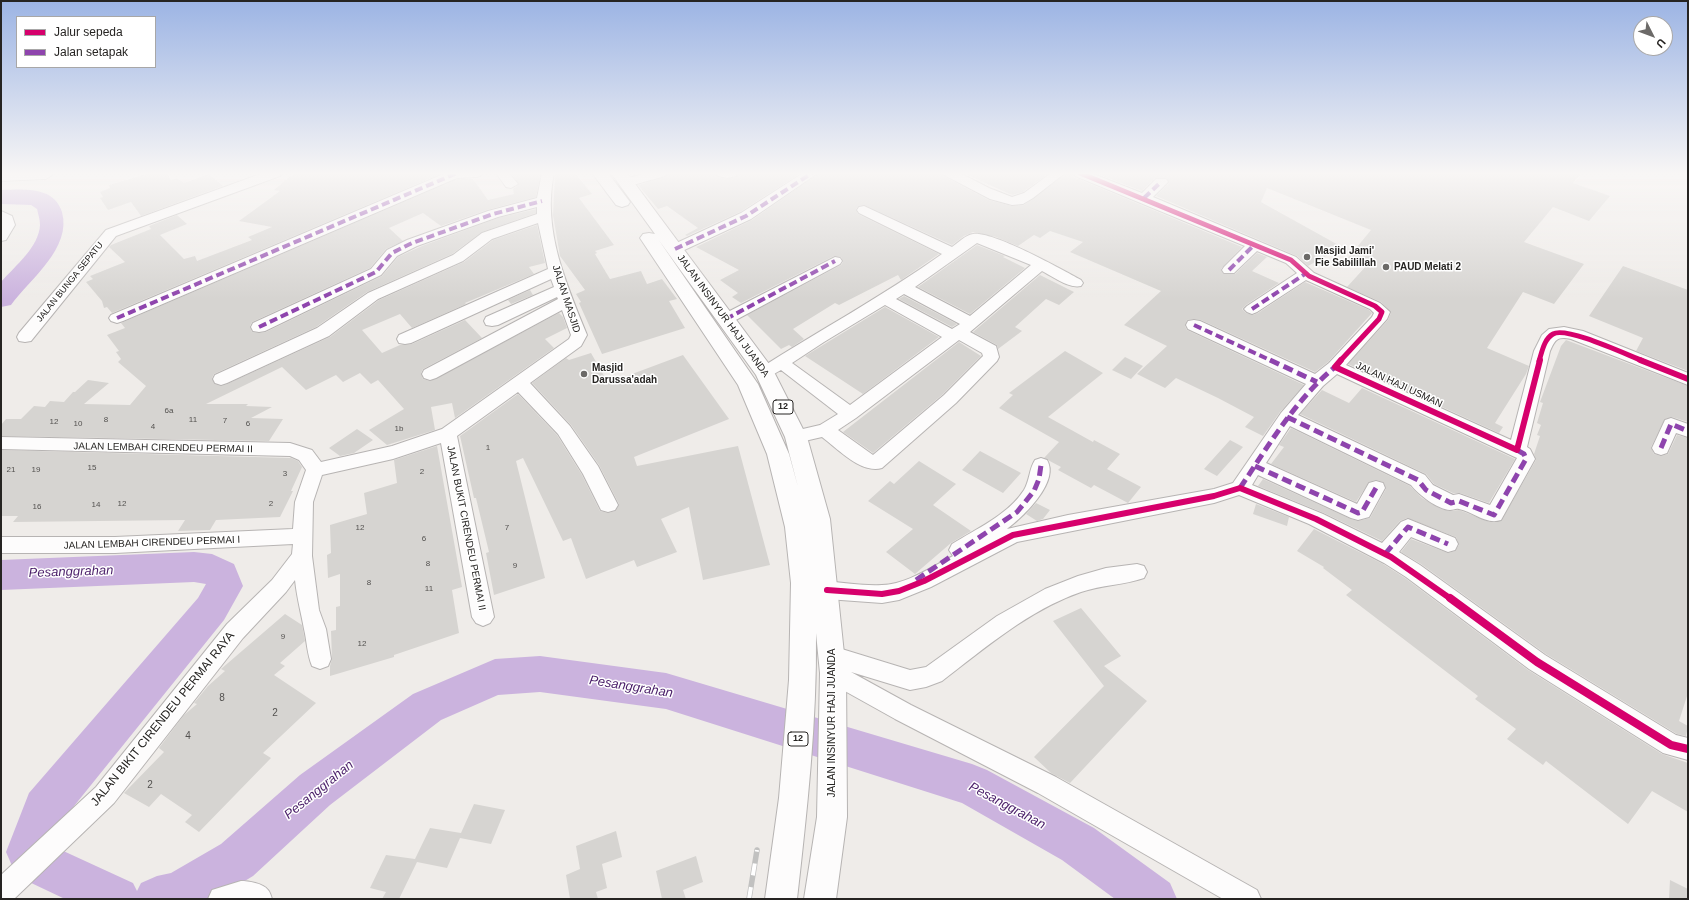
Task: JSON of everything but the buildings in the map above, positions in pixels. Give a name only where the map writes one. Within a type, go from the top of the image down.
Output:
[{"type":"highway","name":"JALAN INSINYUR HAJI JUANDA","points":[[631,215],[748,384],[769,431],[783,473],[797,527],[803,582],[803,680],[794,798],[781,899]]},
{"type":"highway","name":"JALAN INSINYUR HAJI JUANDA","points":[[650,215],[726,319],[774,368],[796,437],[818,520],[827,590],[833,672],[832,817],[820,899]]},
{"type":"street","points":[[1,215],[7,219],[8,225],[1,237]]},
{"type":"street","name":"JALAN BUNGA SEPATU","points":[[25,337],[111,233],[160,215]]},
{"type":"street","points":[[118,318],[358,215]]},
{"type":"street","points":[[258,327],[376,272],[392,253],[412,243],[489,215]]},
{"type":"street","points":[[675,249],[748,215]]},
{"type":"street","points":[[874,215],[952,253]]},
{"type":"street","name":"JALAN HAJI USMAN","points":[[1184,215],[1293,262],[1305,274],[1375,306],[1382,312],[1379,319],[1335,367],[1517,450]]},
{"type":"street","points":[[221,379],[323,332],[373,296],[458,258],[488,236],[544,216]]},
{"type":"street","name":"JALAN MASJID","points":[[448,434],[578,338],[579,335],[551,254],[544,216]]},
{"type":"street","points":[[850,414],[774,368],[818,338],[887,300],[970,239],[978,238],[1042,265],[1076,283]]},
{"type":"street","points":[[1229,270],[1254,245]]},
{"type":"street","points":[[726,319],[835,261]]},
{"type":"street","points":[[796,437],[825,430],[850,414],[960,330],[1027,275],[1042,265]]},
{"type":"street","points":[[405,339],[556,271]]},
{"type":"street","points":[[1252,309],[1305,274]]},
{"type":"street","points":[[825,430],[869,462],[876,463],[950,399],[991,357],[990,350],[960,330],[904,288]]},
{"type":"street","points":[[492,321],[564,295]]},
{"type":"street","points":[[430,374],[564,295]]},
{"type":"street","points":[[887,300],[960,330]]},
{"type":"street","points":[[1194,326],[1317,382]]},
{"type":"street","points":[[1287,417],[1418,480],[1426,490],[1451,503],[1459,501],[1494,515],[1526,458],[1525,454],[1517,450],[1542,351],[1545,342],[1552,333],[1564,332],[1577,335],[1688,379]]},
{"type":"street","points":[[827,590],[882,594],[899,591],[924,581],[1013,535],[1068,523],[1214,496],[1240,488],[1287,417],[1317,382],[1335,367]]},
{"type":"street","points":[[519,382],[564,430],[591,471],[608,505]]},
{"type":"street","points":[[1660,448],[1671,424],[1688,431]]},
{"type":"street","name":"JALAN BUKIT CIRENDEU PERMAI II","points":[[315,470],[393,452],[448,434],[483,617]]},
{"type":"street","name":"JALAN LEMBAH CIRENDEU PERMAI II","points":[[1,443],[253,450],[293,449],[309,459],[315,470]]},
{"type":"street","points":[[899,591],[1017,512],[1026,503],[1038,486],[1041,465]]},
{"type":"street","points":[[1255,466],[1358,513],[1362,512],[1376,488]]},
{"type":"street","points":[[315,470],[304,502],[302,546],[309,610],[315,629],[320,659]]},
{"type":"street","points":[[1240,488],[1316,519],[1385,554],[1413,571],[1537,662],[1671,745],[1688,749]]},
{"type":"street","points":[[1385,554],[1408,527],[1448,544]]},
{"type":"street","name":"JALAN LEMBAH CIRENDEU PERMAI I","points":[[1,545],[60,546],[191,543],[302,546]]},
{"type":"street","name":"JALAN BIKIT CIRENDEU PERMAI RAYA","points":[[4,890],[105,794],[235,631],[279,586],[302,546]]},
{"type":"street","points":[[833,672],[910,680],[926,677],[934,674],[1030,605],[1049,595],[1093,579],[1112,574],[1136,572]]},
{"type":"street","points":[[833,672],[903,712],[1046,785],[1248,899]]},
{"type":"street","points":[[221,899],[242,893],[250,894],[259,899]]},
{"type":"waterway","name":"Pesanggrahan","points":[[1,299],[46,244],[52,225],[51,215]]},
{"type":"waterway","name":"Pesanggrahan","points":[[1,575],[194,567],[212,569],[221,574],[225,586],[211,609],[44,808],[29,852],[43,865],[117,899]]},
{"type":"waterway","name":"Pesanggrahan","points":[[157,899],[178,895],[237,860],[315,790],[427,707],[495,677],[540,674],[666,691],[972,785],[1078,844],[1154,899]]},
{"type":"railway","points":[[749,899],[757,850]]},
{"type":"marked path","points":[[117,318],[359,215]]},
{"type":"marked path","points":[[259,327],[376,272],[392,253],[412,243],[490,215]]},
{"type":"marked path","points":[[675,249],[748,215]]},
{"type":"marked path","points":[[1229,270],[1254,245]]},
{"type":"marked path","points":[[726,319],[835,261]]},
{"type":"marked path","points":[[1252,309],[1305,274]]},
{"type":"marked path","points":[[1194,325],[1317,382]]},
{"type":"marked path","points":[[1240,488],[1287,417],[1317,382],[1335,367]]},
{"type":"marked path","points":[[1287,417],[1418,480],[1426,490],[1451,503],[1459,501],[1494,515],[1526,459],[1524,454],[1517,450]]},
{"type":"marked path","points":[[1661,448],[1671,424],[1688,431]]},
{"type":"marked path","points":[[916,580],[1017,512],[1027,502],[1034,491],[1039,479],[1041,465]]},
{"type":"marked path","points":[[1255,466],[1358,513],[1362,512],[1376,488]]},
{"type":"marked path","points":[[1385,554],[1408,527],[1448,544]]},
{"type":"cycle path","points":[[1185,215],[1291,260],[1309,276],[1375,306],[1382,312],[1379,319],[1335,367],[1517,450],[1542,351],[1547,339],[1554,333],[1564,332],[1577,335],[1688,379]]},
{"type":"cycle path","points":[[827,590],[882,594],[899,591],[924,581],[1013,535],[1068,523],[1214,496],[1240,488],[1316,519],[1391,557],[1413,571],[1537,662],[1671,745],[1688,749]]},
{"type":"place","name":"Masjid Jami' Fie Sabilillah","points":[[1307,257]]},
{"type":"place","name":"PAUD Melati 2","points":[[1386,267]]},
{"type":"place","name":"Masjid Darussa'adah","points":[[584,374]]}]
